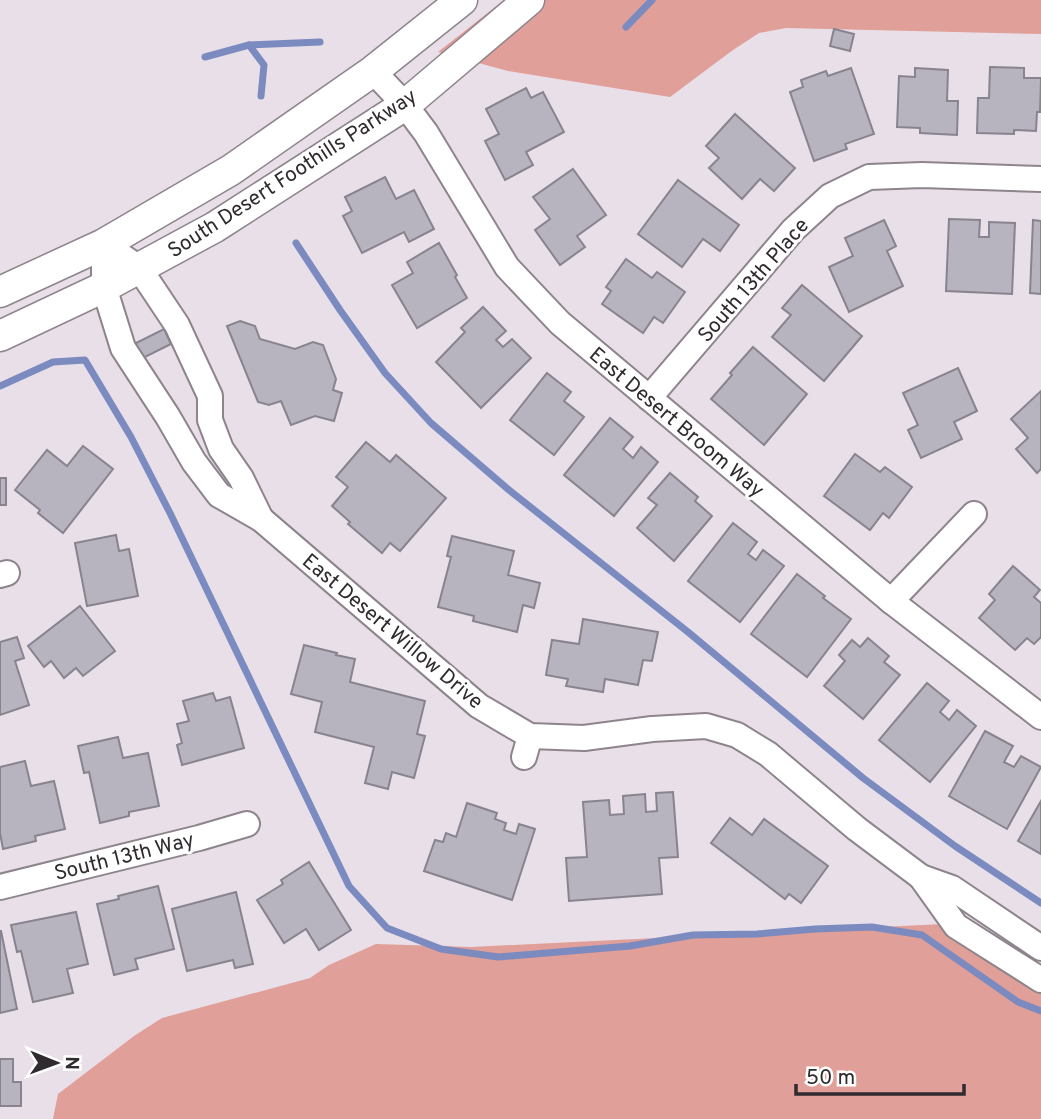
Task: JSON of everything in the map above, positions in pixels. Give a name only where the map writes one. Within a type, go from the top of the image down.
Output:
[{"type":"street","name":"South Desert Foothills Parkway","points":[[0,292],[104,244],[231,170],[373,71],[462,0]]},
{"type":"street","name":"South Desert Foothills Parkway","points":[[0,336],[104,287],[215,227],[405,105],[529,0]]},
{"type":"street","name":"East Desert Broom Way","points":[[373,71],[405,105],[426,133],[507,267],[560,323],[891,601],[1041,718]]},
{"type":"street","name":"South 13th Place","points":[[649,398],[793,230],[830,196],[869,177],[922,175],[1041,179]]},
{"type":"street","name":"East Desert Willow Drive","points":[[104,244],[139,268],[177,325],[210,396],[210,420],[221,449],[241,478],[261,519]]},
{"type":"street","name":"East Desert Willow Drive","points":[[104,244],[104,287],[123,348],[194,462],[219,495],[261,519],[527,746],[652,729],[706,726],[737,735],[768,754],[857,830],[921,877],[952,888],[1041,948]]},
{"type":"street","points":[[891,601],[974,514]]},
{"type":"street","name":"South 13th Way","points":[[0,887],[247,824]]},
{"type":"street","name":"East Desert Willow Drive","points":[[921,877],[956,926],[1041,980]]},
{"type":"shaded area","points":[[504,0],[1041,0],[1041,34],[786,28],[759,33],[670,97],[508,71],[438,52]]},
{"type":"shaded area","points":[[943,924],[1041,985],[1041,1119],[53,1119],[58,1094],[162,1018],[310,978],[329,965],[376,944],[471,947]]},
{"type":"building","points":[[834,29],[854,34],[850,51],[830,46]]},
{"type":"building","points":[[990,67],[1024,68],[1024,78],[1041,78],[1040,112],[1037,112],[1036,131],[1014,130],[1014,134],[977,133],[978,98],[989,98]]},
{"type":"building","points":[[851,68],[874,134],[845,144],[847,149],[814,161],[790,92],[803,87],[801,80],[826,71],[828,76]]},
{"type":"building","points":[[915,68],[948,70],[947,101],[958,101],[957,135],[920,133],[920,128],[897,127],[899,76],[915,77]]},
{"type":"building","points":[[526,88],[531,98],[543,92],[564,132],[526,152],[533,165],[505,180],[485,141],[499,134],[486,109]]},
{"type":"building","points":[[735,114],[795,168],[774,191],[760,179],[742,199],[709,168],[719,158],[706,146]]},
{"type":"building","points":[[573,169],[606,215],[577,236],[585,247],[560,265],[535,230],[550,219],[533,197]]},
{"type":"building","points":[[385,177],[396,199],[414,190],[434,229],[409,242],[404,232],[362,253],[343,216],[352,211],[345,197]]},
{"type":"building","points":[[678,180],[739,225],[720,251],[703,239],[682,267],[638,234]]},
{"type":"building","points":[[949,219],[980,220],[979,237],[989,237],[989,222],[1015,223],[1012,294],[946,291]]},
{"type":"building","points":[[884,220],[896,246],[887,251],[903,286],[849,312],[829,267],[853,256],[845,238]]},
{"type":"building","points":[[1033,220],[1041,221],[1041,294],[1030,293]]},
{"type":"building","points":[[439,243],[467,298],[417,328],[392,285],[413,273],[407,262]]},
{"type":"building","points":[[626,259],[652,278],[657,272],[685,292],[663,323],[654,317],[643,333],[602,304],[611,291],[606,287]]},
{"type":"building","points":[[802,285],[862,336],[824,381],[772,337],[791,315],[782,308]]},
{"type":"building","points":[[483,307],[506,331],[496,340],[503,347],[512,339],[531,358],[481,408],[436,362],[465,332],[461,328]]},
{"type":"building","points":[[240,321],[255,326],[260,339],[295,349],[313,342],[323,345],[336,379],[333,390],[342,393],[334,421],[315,416],[291,425],[281,401],[269,405],[258,402],[227,326]]},
{"type":"building","points":[[164,329],[171,344],[139,360],[132,345]]},
{"type":"building","points":[[753,347],[807,394],[764,445],[711,399]]},
{"type":"building","points":[[958,368],[977,411],[954,422],[962,439],[921,458],[908,430],[918,425],[903,393]]},
{"type":"building","points":[[547,373],[571,392],[564,401],[584,417],[554,455],[510,420]]},
{"type":"building","points":[[1041,391],[1041,469],[1037,473],[1016,449],[1028,438],[1011,419]]},
{"type":"building","points":[[610,418],[633,437],[623,449],[633,458],[641,447],[658,462],[614,516],[564,475]]},
{"type":"building","points":[[366,442],[390,462],[396,455],[446,498],[400,551],[390,543],[382,553],[348,524],[350,522],[332,506],[348,487],[336,477]]},
{"type":"building","points":[[83,446],[113,469],[63,533],[15,490],[47,450],[67,466]]},
{"type":"building","points":[[855,454],[880,472],[885,467],[912,487],[889,518],[883,513],[870,530],[824,496]]},
{"type":"building","points":[[670,473],[698,497],[695,501],[712,516],[674,561],[637,528],[657,505],[648,498]]},
{"type":"building","points":[[0,478],[6,478],[6,505],[0,505]]},
{"type":"building","points":[[733,523],[757,542],[748,554],[756,560],[763,550],[784,566],[740,622],[688,581]]},
{"type":"building","points":[[116,535],[119,551],[129,549],[138,596],[87,606],[75,543]]},
{"type":"building","points":[[452,536],[514,551],[508,575],[540,583],[534,608],[523,605],[517,632],[473,621],[474,616],[438,607],[451,557],[447,556]]},
{"type":"building","points":[[1013,566],[1040,590],[1034,597],[1041,603],[1041,637],[1034,644],[1027,638],[1015,650],[979,618],[995,600],[989,594]]},
{"type":"building","points":[[797,574],[851,619],[807,677],[751,634]]},
{"type":"building","points":[[80,606],[115,651],[83,676],[76,668],[64,678],[51,661],[44,667],[28,646]]},
{"type":"building","points":[[583,619],[658,632],[652,661],[643,660],[638,685],[605,679],[603,692],[566,686],[568,679],[546,675],[552,640],[579,644]]},
{"type":"building","points":[[17,637],[24,658],[15,661],[29,705],[0,715],[0,642]]},
{"type":"building","points":[[868,638],[889,656],[884,662],[900,675],[863,719],[824,686],[845,661],[839,655],[852,640],[860,647]]},
{"type":"building","points":[[304,645],[355,659],[350,682],[425,701],[417,734],[425,736],[414,778],[392,772],[388,789],[365,783],[374,747],[315,732],[322,702],[291,694]]},
{"type":"building","points":[[927,683],[949,701],[940,712],[949,720],[957,710],[976,726],[930,782],[879,740]]},
{"type":"building","points":[[213,693],[216,701],[230,697],[244,748],[182,765],[177,745],[182,743],[177,724],[189,721],[183,701]]},
{"type":"building","points":[[985,731],[1013,746],[1004,762],[1014,767],[1021,756],[1041,767],[1007,829],[949,796]]},
{"type":"building","points":[[118,737],[123,758],[148,753],[159,806],[129,812],[129,816],[100,823],[89,772],[84,773],[78,746]]},
{"type":"building","points":[[25,761],[31,786],[54,781],[65,829],[35,836],[36,841],[3,849],[0,833],[0,767]]},
{"type":"building","points":[[673,792],[678,857],[659,858],[662,894],[569,901],[566,858],[587,857],[583,802],[609,800],[610,815],[624,814],[623,796],[645,794],[646,812],[657,811],[656,793]]},
{"type":"building","points":[[1041,801],[1041,854],[1018,841]]},
{"type":"building","points":[[467,803],[497,813],[495,819],[506,823],[504,830],[516,834],[519,824],[535,829],[512,900],[424,871],[435,840],[443,842],[446,833],[456,837]]},
{"type":"building","points":[[730,818],[752,835],[764,819],[828,866],[801,903],[789,894],[785,899],[711,843]]},
{"type":"building","points":[[309,862],[351,930],[319,950],[306,929],[284,943],[257,900],[283,884],[281,880]]},
{"type":"building","points":[[158,886],[174,949],[135,959],[138,969],[114,975],[97,904]]},
{"type":"building","points":[[236,892],[253,964],[235,968],[233,960],[187,971],[172,909]]},
{"type":"building","points":[[76,912],[88,964],[67,969],[73,993],[33,1002],[21,951],[17,952],[11,925]]},
{"type":"building","points":[[0,931],[17,1009],[0,1013]]},
{"type":"building","points":[[0,1059],[13,1059],[13,1082],[21,1082],[21,1106],[0,1106]]},
{"type":"waterway","points":[[626,27],[652,0]]},
{"type":"waterway","points":[[205,57],[249,45],[320,42]]},
{"type":"waterway","points":[[249,45],[264,65],[261,96]]},
{"type":"waterway","points":[[296,243],[385,373],[431,423],[509,490],[688,632],[863,778],[955,846],[1041,903]]},
{"type":"waterway","points":[[0,386],[53,362],[85,360],[131,437],[170,513],[349,886],[387,928],[441,949],[498,957],[630,946],[693,935],[872,927],[922,935],[1018,1002],[1041,1011]]}]
